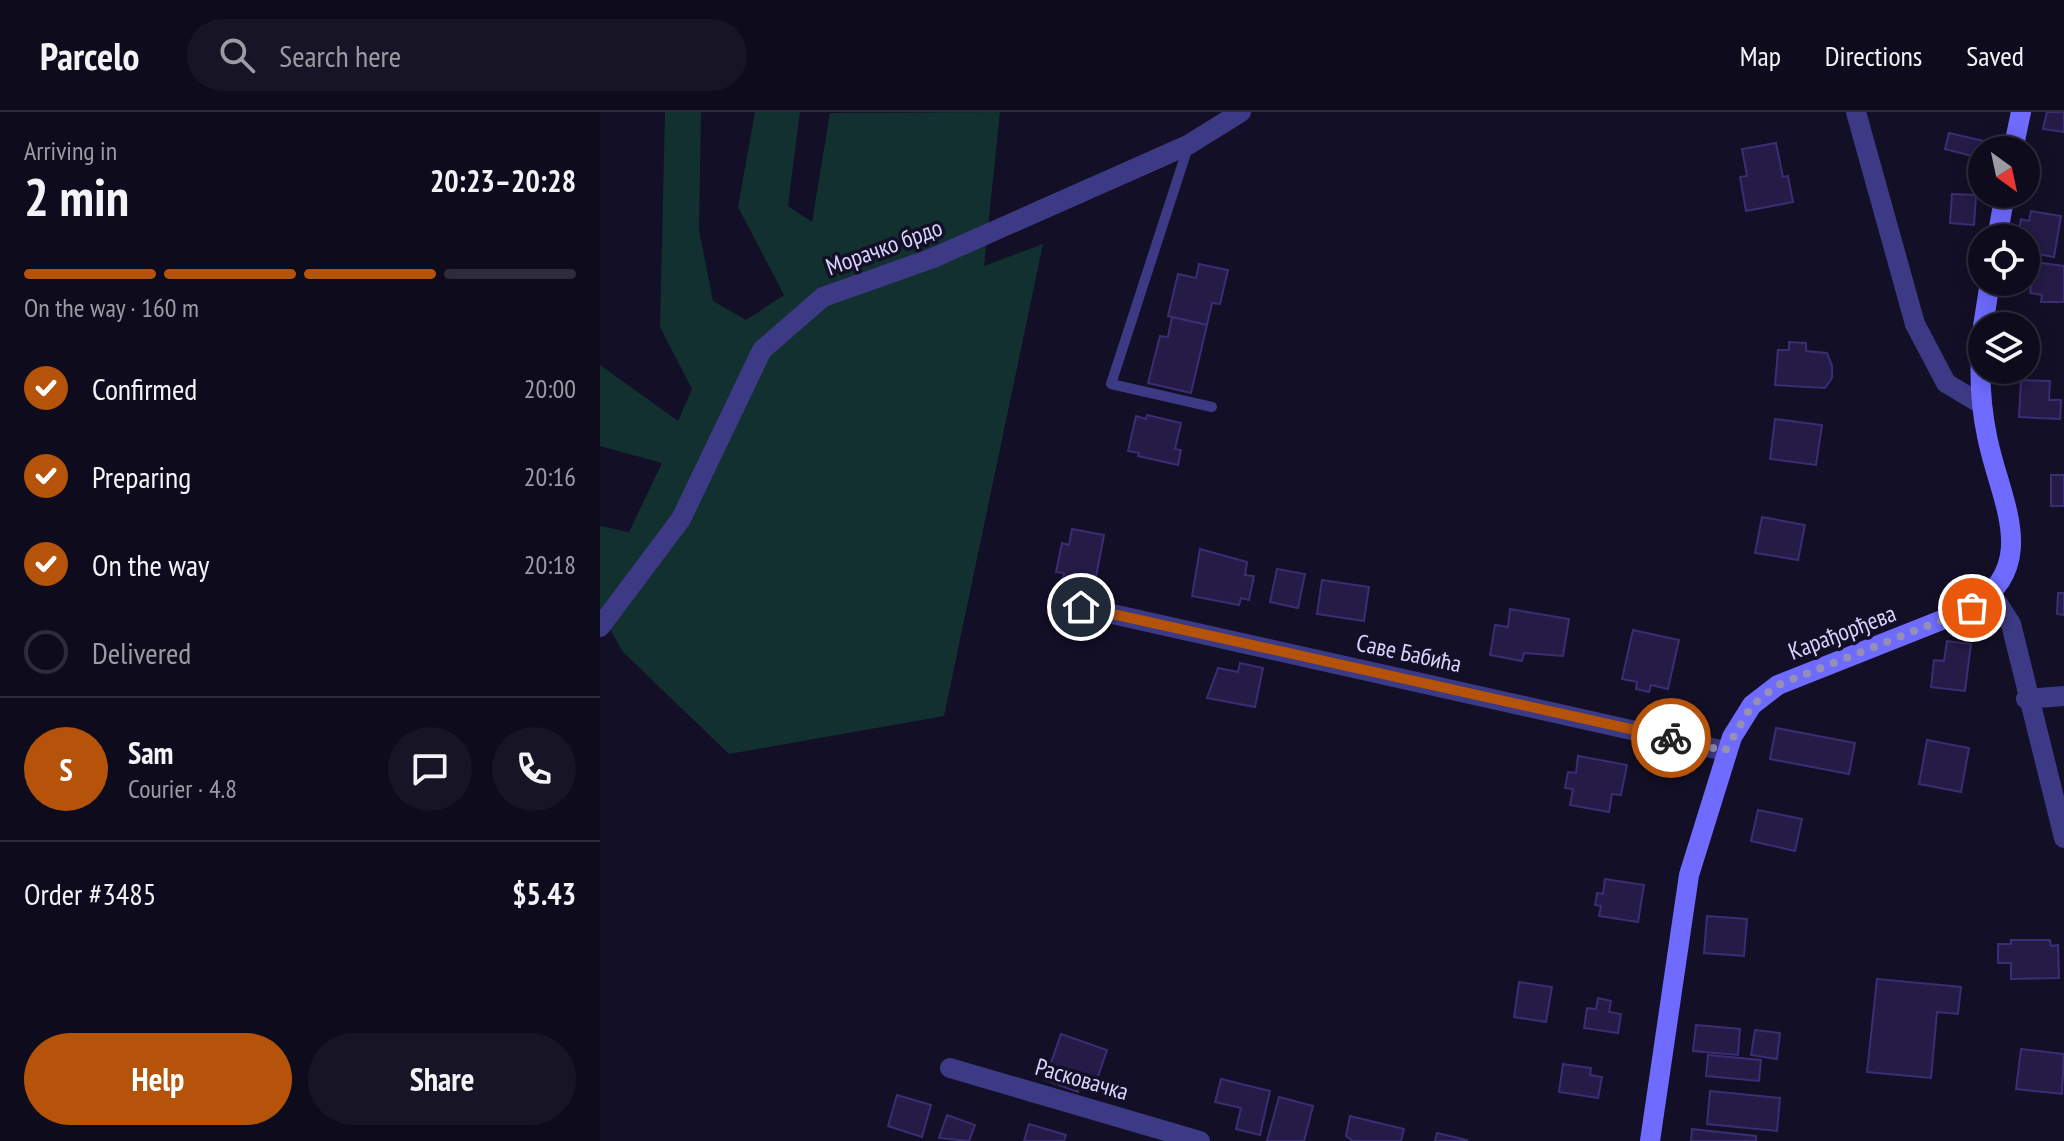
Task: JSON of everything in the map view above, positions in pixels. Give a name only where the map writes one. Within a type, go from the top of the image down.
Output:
[{"type":"street","points":[[1856,112],[1915,324],[1946,383],[1981,404]]},
{"type":"street","points":[[2016,136],[2021,112]]},
{"type":"street","name":"Морачко брдо","points":[[600,627],[681,519],[762,350],[823,297],[933,258],[1188,145],[1230,115]]},
{"type":"street","points":[[1981,384],[1981,404],[2011,531],[2008,568],[1992,594],[2011,624],[2026,699],[2064,838]]},
{"type":"street","name":"Карађорђева","points":[[1650,1141],[1689,875],[1725,751],[1752,705],[1778,685],[1972,608],[1992,594]]},
{"type":"street","name":"Саве Бабића","points":[[1081,607],[1725,751]]},
{"type":"street","points":[[2026,699],[2064,696]]},
{"type":"street","name":"Расковачка","points":[[950,1068],[1200,1141]]},
{"type":"lane","points":[[1188,145],[1111,384],[1212,407]]},
{"type":"green space","points":[[665,112],[701,112],[699,230],[713,301],[746,320],[784,295],[738,207],[755,112],[800,112],[788,206],[812,222],[830,113],[1000,112],[984,266],[1043,244],[944,716],[729,754],[623,652],[600,612],[600,526],[629,532],[662,463],[600,446],[600,365],[678,421],[692,389],[660,327]]},
{"type":"building","points":[[2047,112],[2064,112],[2064,132],[2043,129]]},
{"type":"building","points":[[1949,133],[1968,137],[1968,155],[1945,149]]},
{"type":"building","points":[[1776,143],[1783,177],[1788,176],[1793,202],[1746,211],[1740,177],[1747,176],[1742,149]]},
{"type":"building","points":[[1952,194],[1968,195],[1968,208],[1975,208],[1974,224],[1950,223]]},
{"type":"building","points":[[2031,211],[2061,216],[2054,257],[2040,254],[2040,224],[2020,224],[2021,219],[2029,221]]},
{"type":"building","points":[[2040,263],[2064,266],[2064,302],[2041,302]]},
{"type":"building","points":[[1199,264],[1228,270],[1220,304],[1212,303],[1207,325],[1168,316],[1178,274],[1196,278]]},
{"type":"building","points":[[1172,317],[1207,325],[1191,393],[1148,383],[1160,336],[1168,337]]},
{"type":"building","points":[[1789,342],[1806,343],[1806,351],[1827,353],[1832,378],[1825,388],[1775,385],[1778,350],[1789,350]]},
{"type":"building","points":[[2050,381],[2049,400],[2061,400],[2060,419],[2019,417],[2021,384]]},
{"type":"building","points":[[1147,415],[1181,423],[1175,449],[1181,450],[1178,465],[1128,451],[1136,416],[1146,419]]},
{"type":"building","points":[[1775,419],[1822,425],[1816,465],[1770,459]]},
{"type":"building","points":[[2051,475],[2064,475],[2064,506],[2051,506]]},
{"type":"building","points":[[1762,517],[1805,525],[1798,560],[1755,553]]},
{"type":"building","points":[[1072,529],[1104,535],[1092,598],[1060,593],[1064,573],[1056,572],[1062,543],[1069,545]]},
{"type":"building","points":[[1200,549],[1247,562],[1245,575],[1254,576],[1249,600],[1241,598],[1239,605],[1192,596]]},
{"type":"building","points":[[1277,569],[1305,574],[1298,608],[1270,602]]},
{"type":"building","points":[[1322,580],[1369,587],[1364,621],[1317,614]]},
{"type":"building","points":[[2058,593],[2064,593],[2064,615],[2057,614]]},
{"type":"building","points":[[1510,609],[1569,619],[1563,656],[1524,653],[1522,661],[1490,655],[1495,625],[1508,627]]},
{"type":"building","points":[[1633,630],[1679,640],[1668,689],[1651,685],[1649,692],[1636,689],[1637,682],[1622,679]]},
{"type":"building","points":[[1947,641],[1971,644],[1965,691],[1931,687],[1934,660],[1944,661]]},
{"type":"building","points":[[1240,663],[1263,668],[1255,707],[1207,698],[1218,668],[1238,672]]},
{"type":"building","points":[[1776,728],[1855,743],[1849,774],[1770,759]]},
{"type":"building","points":[[1927,740],[1969,748],[1961,792],[1919,784]]},
{"type":"building","points":[[1578,756],[1627,765],[1621,795],[1612,794],[1609,812],[1570,805],[1573,789],[1565,788],[1568,772],[1576,773]]},
{"type":"building","points":[[1758,810],[1802,819],[1795,851],[1751,841]]},
{"type":"building","points":[[1605,879],[1644,885],[1638,922],[1599,916],[1601,906],[1595,905],[1597,893],[1603,894]]},
{"type":"building","points":[[1707,916],[1747,919],[1744,956],[1704,953]]},
{"type":"building","points":[[2011,940],[2050,940],[2051,946],[2058,945],[2059,978],[2011,979],[2011,963],[1998,963],[1998,944],[2011,944]]},
{"type":"building","points":[[1877,979],[1961,987],[1958,1014],[1937,1012],[1931,1078],[1867,1072]]},
{"type":"building","points":[[1519,982],[1552,987],[1546,1022],[1514,1017]]},
{"type":"building","points":[[1598,998],[1611,1001],[1609,1012],[1621,1014],[1618,1033],[1584,1028],[1587,1008],[1596,1009]]},
{"type":"building","points":[[1696,1025],[1740,1029],[1738,1055],[1693,1051]]},
{"type":"building","points":[[1755,1030],[1780,1033],[1777,1059],[1751,1055]]},
{"type":"building","points":[[1061,1034],[1107,1050],[1095,1085],[1082,1081],[1078,1092],[1045,1080]]},
{"type":"building","points":[[2021,1049],[2064,1054],[2062,1094],[2016,1089]]},
{"type":"building","points":[[1708,1055],[1761,1060],[1759,1081],[1706,1076]]},
{"type":"building","points":[[1563,1064],[1591,1068],[1590,1075],[1602,1077],[1598,1098],[1559,1092]]},
{"type":"building","points":[[1221,1079],[1270,1091],[1260,1135],[1236,1129],[1241,1108],[1215,1102]]},
{"type":"building","points":[[1710,1091],[1780,1098],[1777,1131],[1707,1124]]},
{"type":"building","points":[[897,1095],[931,1105],[922,1137],[888,1126]]},
{"type":"building","points":[[1279,1097],[1313,1106],[1304,1141],[1267,1141]]},
{"type":"building","points":[[947,1115],[975,1125],[969,1141],[939,1138]]},
{"type":"building","points":[[1350,1116],[1404,1129],[1401,1141],[1353,1141],[1346,1136]]},
{"type":"building","points":[[1029,1124],[1066,1135],[1064,1141],[1024,1141]]},
{"type":"building","points":[[1692,1129],[1756,1136],[1756,1141],[1691,1141]]},
{"type":"building","points":[[1437,1133],[1467,1140],[1467,1141],[1435,1141]]},
{"type":"way so far","points":[[1671,738],[1725,751],[1752,705],[1778,685],[1972,608]]},
{"type":"route","points":[[1081,607],[1266,651],[1498,698],[1671,738]]}]
